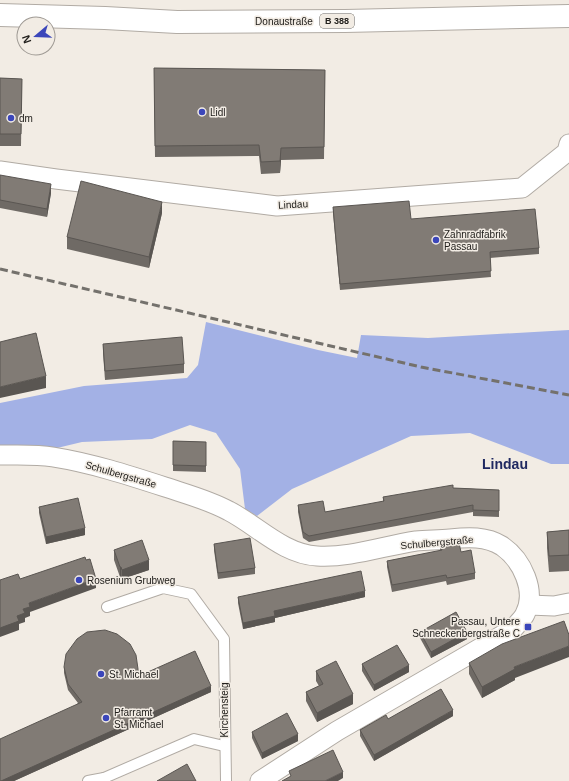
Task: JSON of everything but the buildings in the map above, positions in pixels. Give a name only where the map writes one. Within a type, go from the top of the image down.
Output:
[{"type":"main road","name":"Donaustraße","points":[[0,15],[177,22],[353,21],[569,16]]},
{"type":"street","name":"Lindau","points":[[0,171],[277,206],[522,188],[567,152],[569,144]]},
{"type":"street","name":"Schulbergstraße","points":[[0,455],[33,455],[52,457],[132,476],[197,497],[230,511],[285,547],[300,553],[317,556],[342,555],[416,541],[469,537],[482,538],[501,546],[514,557],[523,570],[530,593],[529,605]]},
{"type":"street","points":[[260,781],[337,731],[513,629],[525,615],[529,605],[554,606],[569,603]]},
{"type":"lane","name":"Kirchensteig","points":[[107,607],[163,588],[191,594],[224,639],[224,746],[226,781]]},
{"type":"lane","points":[[88,781],[103,780],[194,739],[224,746]]},
{"type":"shaded area","points":[[206,322],[318,350],[357,358],[361,335],[428,338],[569,330],[569,464],[551,464],[470,433],[411,436],[292,489],[257,516],[245,509],[240,469],[216,433],[190,425],[152,439],[82,442],[57,448],[35,445],[0,445],[0,403],[84,386],[187,378],[198,365]]},
{"type":"railway","points":[[0,269],[421,367],[569,395]]},
{"type":"place","name":"Lidl","points":[[202,112]]},
{"type":"place","name":"dm","points":[[11,118]]},
{"type":"place","name":"Zahnradfabrik Passau","points":[[436,240]]},
{"type":"place","name":"Rosenium Grubweg","points":[[79,580]]},
{"type":"place","name":"Passau, Untere Schneckenbergstraße C","points":[[528,627]]},
{"type":"place","name":"St. Michael","points":[[101,674]]},
{"type":"place","name":"Pfarramt St. Michael","points":[[106,718]]},
{"type":"district","name":"Lindau","points":[[505,464]]}]
